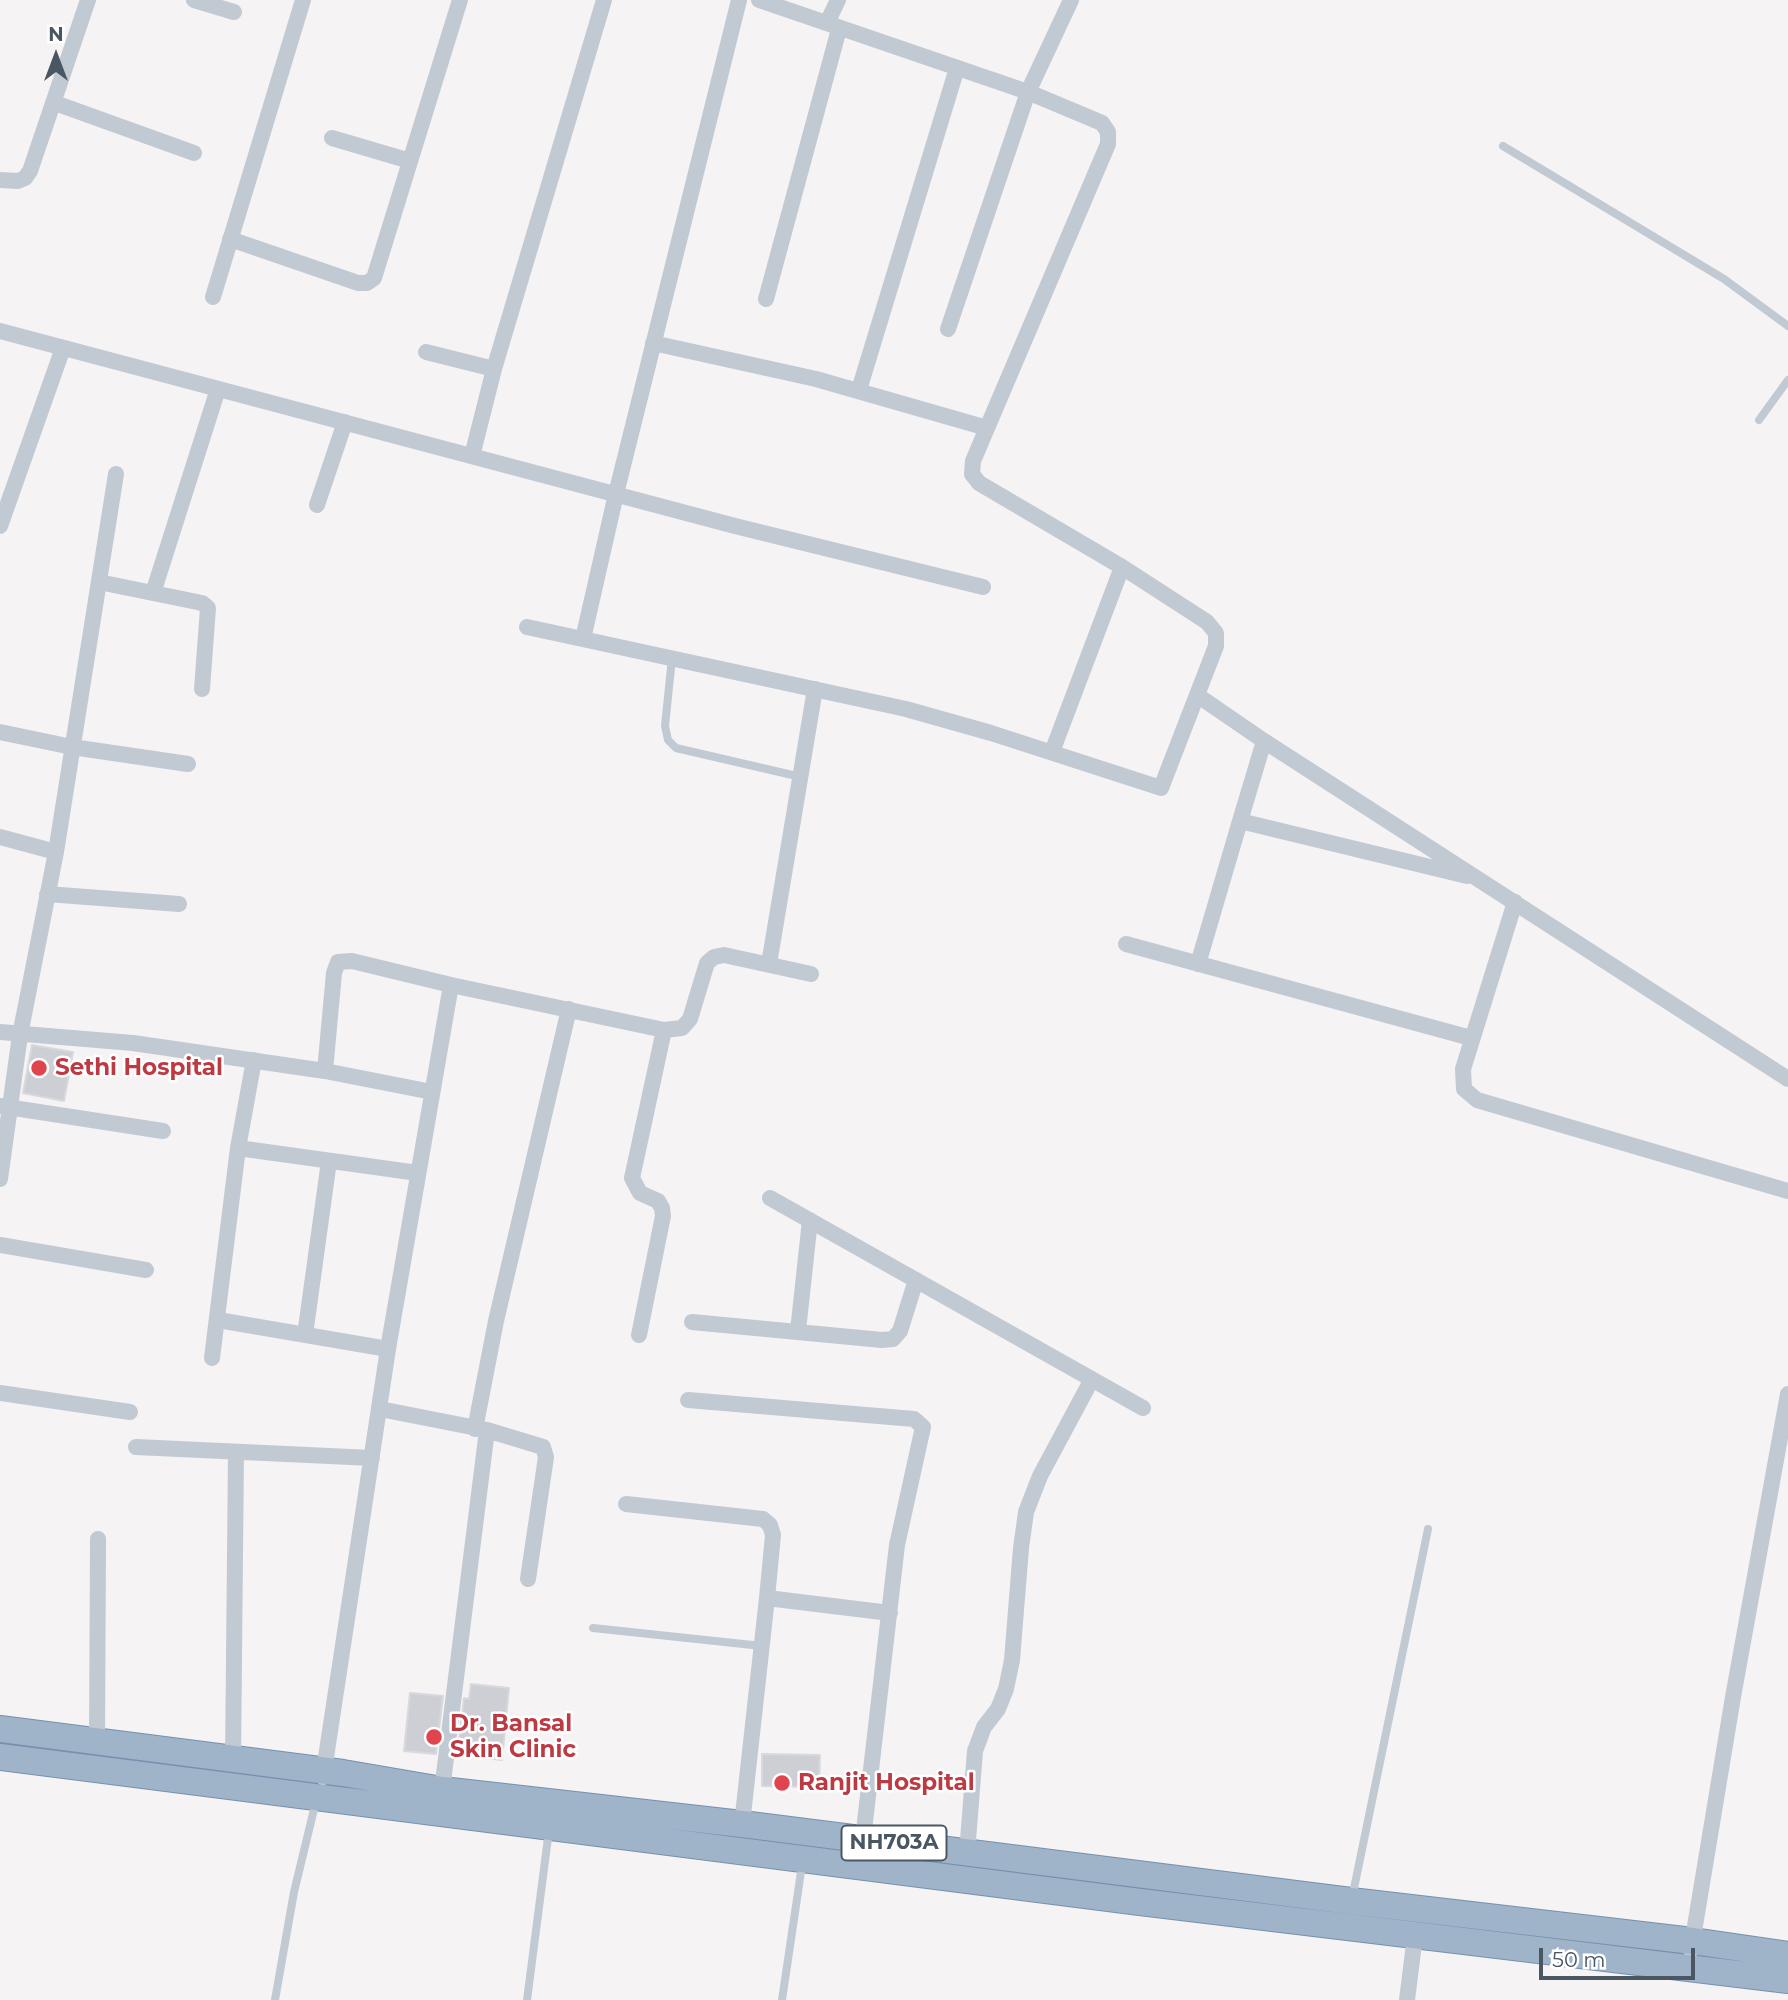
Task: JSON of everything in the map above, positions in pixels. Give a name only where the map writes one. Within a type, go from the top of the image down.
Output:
[{"type":"highway","name":"NH703A","points":[[0,1729],[325,1771],[442,1790],[742,1824],[1788,1955]]},
{"type":"highway","name":"NH703A","points":[[0,1757],[1415,1936],[1788,1980]]},
{"type":"street","points":[[0,180],[18,181],[25,178],[30,171],[88,0]]},
{"type":"street","points":[[194,0],[234,12]]},
{"type":"street","points":[[213,297],[303,0]]},
{"type":"street","points":[[230,239],[358,284],[367,283],[374,278],[460,0]]},
{"type":"street","points":[[472,456],[494,369],[604,0]]},
{"type":"street","points":[[583,639],[615,494],[739,0]]},
{"type":"street","points":[[527,627],[906,709],[1052,752],[1161,788],[1216,646],[1216,633],[1208,622],[1122,567],[979,483],[972,474],[972,461],[1108,144],[1108,132],[1102,123],[1028,92],[759,0]]},
{"type":"street","points":[[766,299],[838,0]]},
{"type":"street","points":[[948,329],[1028,92],[1070,0]]},
{"type":"street","points":[[859,390],[957,68]]},
{"type":"street","points":[[55,103],[194,153]]},
{"type":"street","points":[[332,138],[410,161]]},
{"type":"street","points":[[0,331],[615,494],[983,587]]},
{"type":"street","points":[[653,343],[859,390],[987,428]]},
{"type":"street","points":[[0,526],[63,348]]},
{"type":"street","points":[[426,352],[494,369]]},
{"type":"street","points":[[153,593],[218,389]]},
{"type":"street","points":[[317,505],[345,422]]},
{"type":"street","points":[[0,1179],[6,1107],[56,852],[116,474]]},
{"type":"street","points":[[1052,752],[1122,567]]},
{"type":"street","points":[[99,582],[202,603],[208,608],[202,689]]},
{"type":"street","points":[[769,964],[815,689]]},
{"type":"street","points":[[1197,695],[1788,1079]]},
{"type":"street","points":[[0,732],[72,747],[188,764]]},
{"type":"street","points":[[1198,964],[1264,741]]},
{"type":"street","points":[[1240,821],[1479,879]]},
{"type":"street","points":[[0,837],[56,852]]},
{"type":"street","points":[[47,894],[179,904]]},
{"type":"street","points":[[1515,902],[1462,1069],[1464,1089],[1477,1100],[1788,1191]]},
{"type":"street","points":[[1126,944],[1471,1038]]},
{"type":"street","points":[[325,1071],[334,974],[338,962],[352,961],[664,1030],[682,1028],[690,1019],[707,963],[714,957],[724,955],[811,975]]},
{"type":"street","points":[[317,1798],[325,1771],[388,1349],[451,985]]},
{"type":"street","points":[[442,1790],[481,1430],[496,1321],[569,1009]]},
{"type":"street","points":[[639,1335],[662,1208],[657,1201],[640,1193],[632,1178],[664,1030]]},
{"type":"street","points":[[0,1032],[133,1043],[325,1071],[432,1092]]},
{"type":"street","points":[[212,1358],[238,1148],[254,1060]]},
{"type":"street","points":[[6,1107],[163,1131]]},
{"type":"street","points":[[238,1148],[418,1173]]},
{"type":"street","points":[[305,1335],[329,1161]]},
{"type":"street","points":[[771,1198],[1143,1408]]},
{"type":"street","points":[[798,1331],[810,1220]]},
{"type":"street","points":[[0,1245],[145,1270]]},
{"type":"street","points":[[692,1322],[893,1339],[900,1331],[916,1280]]},
{"type":"street","points":[[218,1320],[388,1349]]},
{"type":"street","points":[[967,1853],[975,1751],[984,1727],[998,1709],[1013,1660],[1026,1512],[1040,1476],[1092,1379]]},
{"type":"street","points":[[0,1393],[130,1412]]},
{"type":"street","points":[[1688,1967],[1733,1697],[1784,1444],[1788,1394]]},
{"type":"street","points":[[688,1400],[914,1419],[923,1427],[897,1545],[863,1839]]},
{"type":"street","points":[[380,1409],[481,1430],[543,1447],[546,1458],[528,1579]]},
{"type":"street","points":[[136,1447],[372,1458]]},
{"type":"street","points":[[233,1760],[236,1452]]},
{"type":"street","points":[[626,1504],[763,1519],[770,1525],[773,1535],[742,1824]]},
{"type":"street","points":[[97,1742],[98,1539]]},
{"type":"street","points":[[767,1598],[890,1613]]},
{"type":"street","points":[[1406,2000],[1415,1936]]},
{"type":"lane","points":[[1503,146],[1724,279],[1788,326]]},
{"type":"lane","points":[[1759,420],[1788,380]]},
{"type":"lane","points":[[671,658],[665,726],[668,740],[676,748],[801,777]]},
{"type":"lane","points":[[1351,1901],[1428,1529]]},
{"type":"lane","points":[[593,1628],[762,1646]]},
{"type":"lane","points":[[275,2000],[294,1892],[317,1798]]},
{"type":"lane","points":[[527,2000],[549,1827]]},
{"type":"lane","points":[[782,2000],[803,1859]]},
{"type":"building","points":[[32,1045],[73,1052],[64,1101],[23,1093]]},
{"type":"building","points":[[471,1684],[509,1688],[502,1760],[457,1755],[464,1698],[469,1699]]},
{"type":"building","points":[[410,1693],[443,1696],[436,1754],[404,1751]]},
{"type":"building","points":[[762,1754],[820,1755],[819,1787],[762,1786]]},
{"type":"place","name":"Sethi Hospital","points":[[39,1068]]},
{"type":"place","name":"Dr. Bansal Skin Clinic","points":[[434,1737]]},
{"type":"place","name":"Ranjit Hospital","points":[[782,1783]]}]
